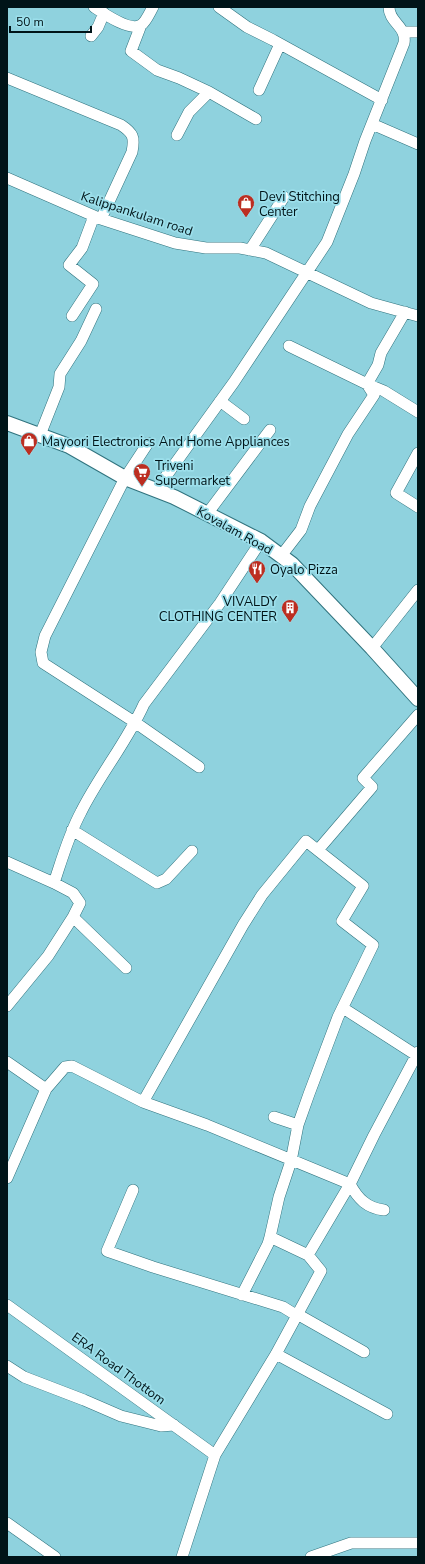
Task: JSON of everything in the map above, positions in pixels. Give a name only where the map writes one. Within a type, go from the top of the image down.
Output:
[{"type":"main road","name":"Kovalam Road","points":[[7,423],[70,446],[126,478],[208,514],[261,541],[292,564],[418,699]]},
{"type":"street","points":[[94,7],[123,24],[131,27],[141,25]]},
{"type":"street","points":[[154,7],[141,25],[131,51],[157,70],[179,78],[209,92],[256,119]]},
{"type":"street","points":[[219,7],[247,27],[382,100]]},
{"type":"street","points":[[156,490],[220,401],[327,242],[404,43],[404,32],[390,16],[388,7]]},
{"type":"street","points":[[92,36],[104,13]]},
{"type":"street","points":[[404,32],[418,32]]},
{"type":"street","points":[[259,90],[280,44]]},
{"type":"street","points":[[7,78],[121,125],[132,134],[134,142],[132,152],[82,248],[69,265],[93,284],[72,316]]},
{"type":"street","points":[[177,135],[189,112],[209,92]]},
{"type":"street","points":[[372,124],[418,144]]},
{"type":"street","name":"Kalippankulam road","points":[[7,178],[98,218],[175,242],[206,248],[240,248],[266,253],[371,303],[418,316]]},
{"type":"street","points":[[250,250],[284,197]]},
{"type":"street","points":[[40,435],[59,387],[60,374],[80,341],[96,309]]},
{"type":"street","points":[[367,384],[378,365],[381,353],[405,312]]},
{"type":"street","points":[[288,346],[384,391],[418,412]]},
{"type":"street","points":[[281,556],[301,530],[310,506],[348,434],[374,395],[367,384]]},
{"type":"street","points":[[220,401],[244,419]]},
{"type":"street","points":[[208,514],[270,430]]},
{"type":"street","points":[[148,443],[126,478],[45,636],[41,652],[43,663],[136,723],[200,767]]},
{"type":"street","points":[[418,453],[396,493],[418,507]]},
{"type":"street","points":[[54,883],[72,830],[81,810],[136,723],[144,704],[220,603],[261,541]]},
{"type":"street","points":[[372,648],[418,590]]},
{"type":"street","points":[[318,850],[372,787],[363,778],[418,715]]},
{"type":"street","points":[[72,830],[157,883],[166,879],[192,851]]},
{"type":"street","points":[[143,1102],[262,894],[306,841],[363,886],[342,921],[373,945],[343,1008],[309,1094],[298,1125],[291,1161],[270,1237],[242,1295]]},
{"type":"street","points":[[7,862],[73,893],[80,902],[48,956],[7,1006]]},
{"type":"street","points":[[72,917],[126,968]]},
{"type":"street","points":[[308,1255],[350,1184],[417,1053],[343,1008]]},
{"type":"street","points":[[7,1062],[46,1089]]},
{"type":"street","points":[[7,1178],[46,1089],[64,1066],[72,1066],[143,1102],[221,1131],[350,1184],[356,1196],[374,1208],[384,1210]]},
{"type":"street","points":[[274,1117],[298,1125]]},
{"type":"street","points":[[133,1190],[107,1251],[153,1267],[284,1307],[364,1352]]},
{"type":"street","points":[[182,1557],[215,1455],[276,1354],[321,1271],[308,1255],[270,1237]]},
{"type":"street","name":"ERA Road Thottom","points":[[7,1305],[215,1455]]},
{"type":"street","points":[[276,1354],[387,1414]]},
{"type":"street","points":[[7,1366],[24,1377],[121,1416],[161,1426],[174,1425]]},
{"type":"street","points":[[7,1523],[55,1557]]},
{"type":"street","points":[[311,1557],[352,1543],[418,1543]]},
{"type":"place","name":"Devi Stitching Center","points":[[246,218]]},
{"type":"place","name":"Mayoori Electronics And Home Appliances","points":[[29,456]]},
{"type":"place","name":"Triveni Supermarket","points":[[142,487]]},
{"type":"place","name":"Oyalo Pizza","points":[[257,584]]},
{"type":"place","name":"VIVALDY CLOTHING CENTER","points":[[290,623]]}]
